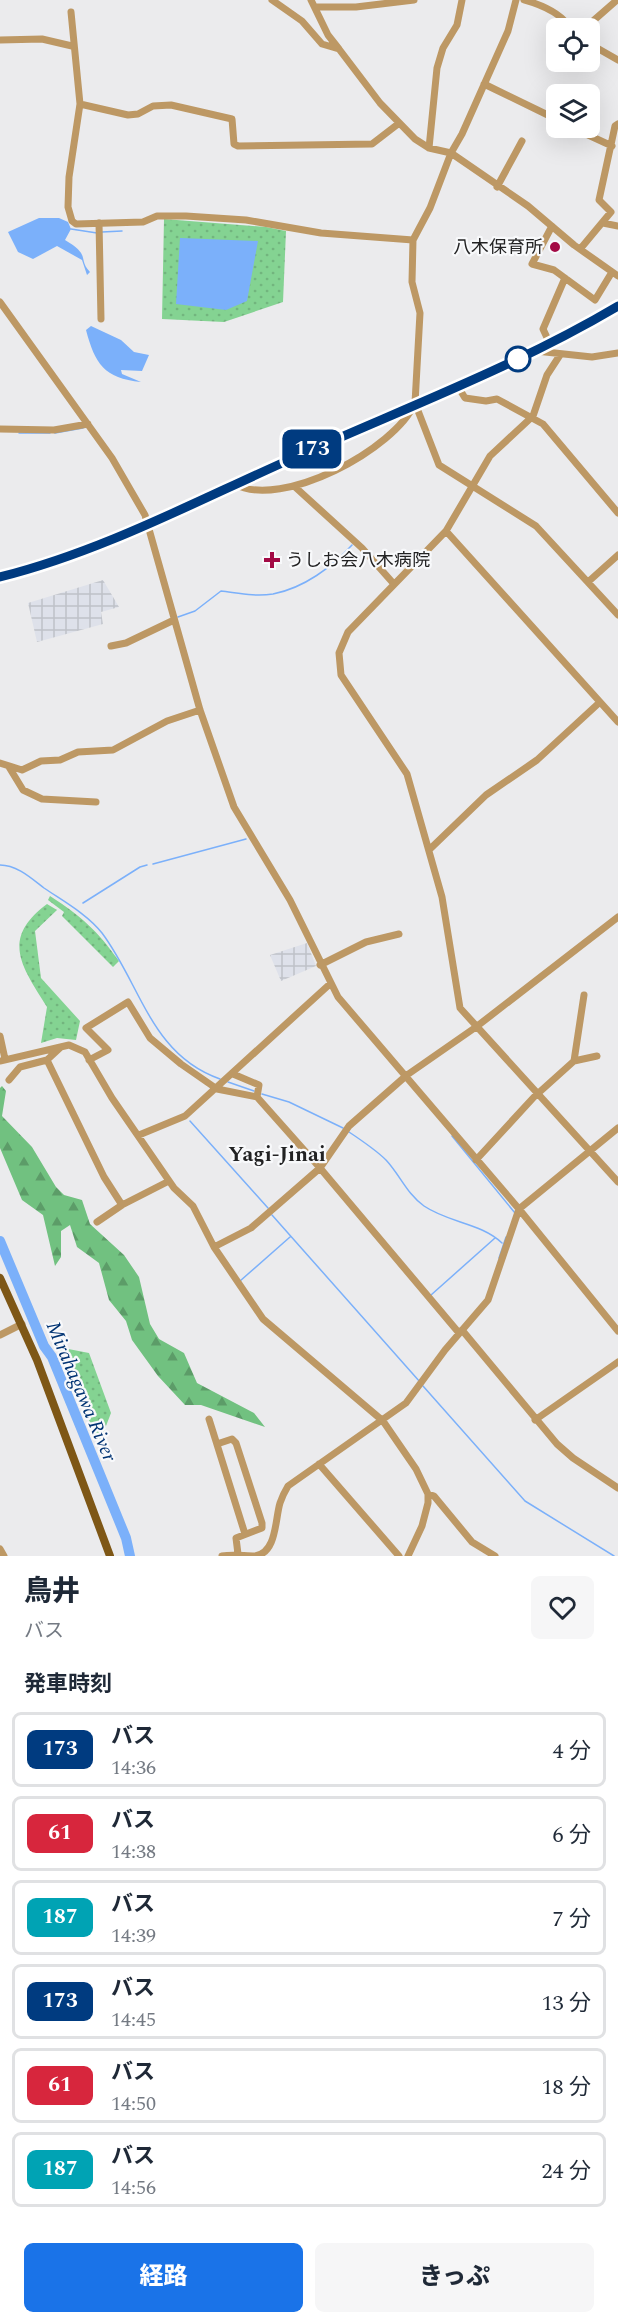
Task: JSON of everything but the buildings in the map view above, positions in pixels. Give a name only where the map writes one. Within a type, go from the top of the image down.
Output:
[{"type":"highway","points":[[0,577],[72,556],[146,524],[536,351],[618,306]]},
{"type":"main road","points":[[0,1278],[22,1324],[110,1556]]},
{"type":"street","points":[[272,0],[303,21],[322,44],[339,49]]},
{"type":"street","points":[[311,0],[328,35],[398,124],[429,148],[451,153],[528,207],[615,274],[595,300],[554,270],[532,264],[552,226]]},
{"type":"street","points":[[316,7],[356,8],[414,0]]},
{"type":"street","points":[[429,148],[437,68],[443,48],[457,25],[462,0]]},
{"type":"street","points":[[516,0],[508,31],[451,153],[430,208],[412,240],[411,282],[420,313],[416,403],[439,465],[536,526],[618,615]]},
{"type":"street","points":[[524,0],[536,3],[562,18]]},
{"type":"street","points":[[596,18],[617,0]]},
{"type":"street","points":[[71,12],[72,46],[80,104],[69,177],[68,207],[72,221],[76,224],[143,222],[157,216],[186,216],[246,220],[321,233],[412,240]]},
{"type":"street","points":[[0,40],[42,39],[72,46]]},
{"type":"street","points":[[600,50],[618,60]]},
{"type":"street","points":[[484,84],[546,114]]},
{"type":"street","points":[[80,104],[128,115],[138,114],[153,106],[171,105],[207,116],[228,117],[232,119],[234,144],[238,146],[372,144],[398,124]]},
{"type":"street","points":[[581,248],[611,212],[599,200],[615,126],[618,124]]},
{"type":"street","points":[[594,138],[612,147]]},
{"type":"street","points":[[497,187],[522,141]]},
{"type":"street","points":[[99,223],[101,319]]},
{"type":"street","points":[[603,223],[618,226]]},
{"type":"street","points":[[550,344],[543,329],[564,278]]},
{"type":"street","points":[[0,302],[88,424],[145,515],[200,710],[234,807],[290,900],[338,996],[407,1075],[618,1331]]},
{"type":"street","points":[[536,351],[592,357],[618,353]]},
{"type":"street","points":[[560,355],[547,375],[533,416],[490,456],[446,531],[393,583],[348,632],[339,653],[339,666],[347,688],[396,755],[407,774],[430,849],[445,910],[460,1008],[592,1150],[618,1182]]},
{"type":"street","points":[[458,385],[465,398],[486,401],[497,399],[543,423],[618,513]]},
{"type":"street","points":[[234,484],[242,488],[294,486],[326,476],[374,447],[398,426],[416,403]]},
{"type":"street","points":[[0,429],[54,430],[88,424]]},
{"type":"street","points":[[294,486],[362,548],[393,583]]},
{"type":"street","points":[[446,531],[618,722]]},
{"type":"street","points":[[588,582],[618,555]]},
{"type":"street","points":[[111,646],[126,643],[174,620]]},
{"type":"street","points":[[430,849],[486,795],[537,760],[600,702]]},
{"type":"street","points":[[0,763],[22,770],[41,760],[60,760],[78,752],[113,750],[167,721],[200,710]]},
{"type":"street","points":[[9,767],[23,790],[42,799],[96,801]]},
{"type":"street","points":[[214,1247],[251,1227],[320,1168],[350,1126],[407,1075],[476,1027],[618,917]]},
{"type":"street","points":[[320,964],[366,942],[399,934]]},
{"type":"street","points":[[140,1135],[185,1116],[331,983]]},
{"type":"street","points":[[574,1061],[584,995]]},
{"type":"street","points":[[89,1060],[108,1050],[86,1028],[128,1002],[150,1038],[181,1064],[218,1087],[257,1098],[320,1168],[535,1420],[573,1458],[618,1488]]},
{"type":"street","points":[[0,1036],[2,1060],[69,1045],[85,1052],[112,1098],[140,1135],[169,1180],[193,1206],[214,1247],[263,1319],[383,1421],[416,1469],[428,1494],[426,1513],[408,1556]]},
{"type":"street","points":[[9,1080],[20,1066],[46,1060],[63,1046]]},
{"type":"street","points":[[476,1160],[539,1093],[574,1061],[597,1056]]},
{"type":"street","points":[[46,1060],[104,1177],[122,1204]]},
{"type":"street","points":[[232,1075],[259,1085],[257,1098]]},
{"type":"street","points":[[222,1556],[238,1554],[256,1556],[266,1552],[272,1543],[280,1501],[288,1486],[406,1403],[488,1300],[519,1209],[618,1128]]},
{"type":"street","points":[[97,1222],[122,1204],[169,1180]]},
{"type":"street","points":[[0,1335],[22,1324]]},
{"type":"street","points":[[535,1420],[618,1362]]},
{"type":"street","points":[[209,1419],[245,1534]]},
{"type":"street","points":[[217,1444],[232,1439],[236,1443],[262,1523],[262,1528],[236,1538],[238,1554]]},
{"type":"street","points":[[319,1464],[399,1556]]},
{"type":"street","points":[[428,1494],[434,1496],[472,1542],[495,1556]]},
{"type":"street","points":[[0,1549],[4,1556]]},
{"type":"shaded area","points":[[103,580],[119,607],[101,612],[103,624],[37,642],[28,603]]},
{"type":"shaded area","points":[[307,943],[316,966],[281,981],[270,955]]},
{"type":"green space","points":[[164,219],[266,227],[286,231],[283,302],[224,322],[162,319]]},
{"type":"green space","points":[[50,896],[80,917],[96,932],[119,961],[113,967],[62,916],[64,912],[48,900]]},
{"type":"green space","points":[[47,904],[57,910],[35,931],[41,978],[80,1021],[76,1040],[57,1038],[41,1043],[47,1007],[24,966],[20,954],[20,941],[32,917]]},
{"type":"green space","points":[[2,1086],[6,1091],[2,1116],[32,1147],[56,1187],[64,1195],[82,1200],[90,1224],[124,1255],[139,1277],[150,1324],[159,1339],[184,1353],[197,1383],[254,1413],[265,1427],[201,1405],[185,1405],[158,1376],[132,1340],[126,1321],[109,1300],[99,1263],[77,1247],[70,1225],[61,1231],[61,1257],[55,1266],[43,1215],[22,1200],[0,1148],[0,1088]]},
{"type":"green space","points":[[58,1347],[89,1353],[111,1413],[99,1444]]},
{"type":"water","points":[[39,218],[59,218],[68,222],[71,229],[65,240],[81,253],[90,272],[87,275],[82,260],[57,246],[33,259],[18,252],[8,232]]},
{"type":"water","points":[[180,238],[258,241],[247,301],[226,310],[176,304]]},
{"type":"water","points":[[91,326],[121,340],[134,352],[149,355],[142,371],[121,370],[122,374],[141,382],[118,377],[103,367],[89,342],[86,330]]},
{"type":"waterway","points":[[71,229],[97,233]]},
{"type":"waterway","points":[[102,232],[122,231]]},
{"type":"waterway","points":[[55,433],[83,428]]},
{"type":"waterway","points":[[19,433],[50,433]]},
{"type":"waterway","points":[[178,617],[195,611],[221,591],[266,595],[296,587],[317,576],[352,545]]},
{"type":"waterway","points":[[153,864],[246,839]]},
{"type":"waterway","points":[[0,865],[12,867],[24,873],[96,926],[115,953],[163,1036],[178,1053],[197,1068],[220,1079]]},
{"type":"waterway","points":[[83,903],[140,867],[147,865]]},
{"type":"waterway","points":[[228,1082],[254,1091]]},
{"type":"waterway","points":[[262,1094],[289,1102],[343,1128]]},
{"type":"waterway","points":[[190,1121],[268,1208]]},
{"type":"waterway","points":[[349,1132],[386,1160],[413,1196],[424,1206],[484,1231],[502,1243]]},
{"type":"waterway","points":[[452,1136],[515,1213]]},
{"type":"waterway","points":[[272,1215],[420,1382]]},
{"type":"waterway","points":[[240,1281],[290,1237]]},
{"type":"waterway","points":[[499,1258],[506,1237]]},
{"type":"waterway","points":[[431,1295],[495,1238]]},
{"type":"waterway","name":"Mirahagawa River","points":[[0,1241],[44,1346],[52,1357],[126,1538],[130,1556]]},
{"type":"waterway","points":[[423,1386],[525,1501],[614,1556]]},
{"type":"bus line","name":"173","points":[[0,577],[72,556],[146,524],[536,351],[618,306]]},
{"type":"place","name":"八木保育所","points":[[555,247]]},
{"type":"place","name":"うしお会八木病院","points":[[272,560]]},
{"type":"district","name":"Yagi-Jinai","points":[[277,1154]]}]
